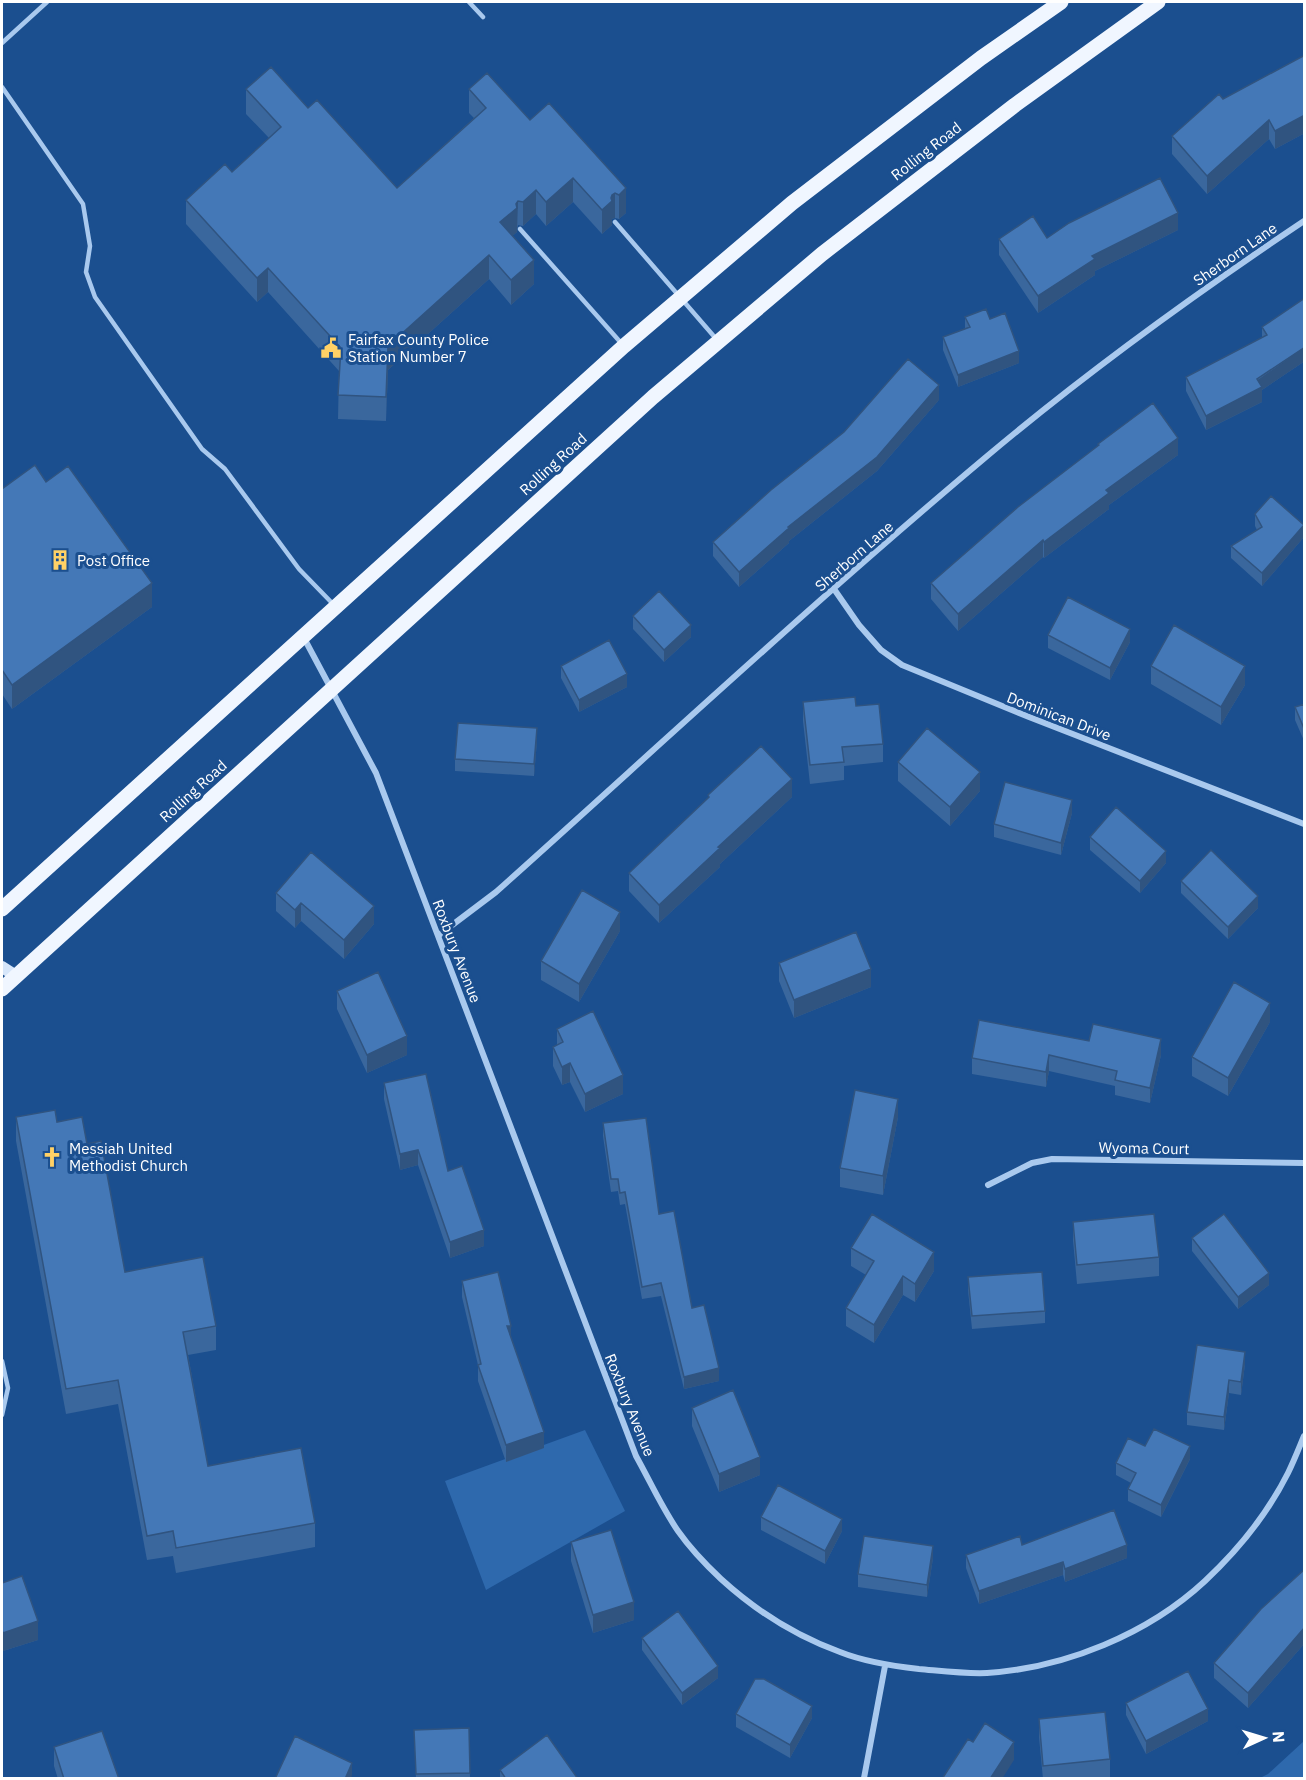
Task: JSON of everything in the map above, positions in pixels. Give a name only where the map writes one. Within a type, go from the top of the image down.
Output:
[{"type":"main road","points":[[2,909],[624,346],[792,203],[981,58],[1061,2]]},
{"type":"main road","name":"Rolling Road","points":[[2,989],[653,397],[822,254],[1015,105],[1158,2]]},
{"type":"street","name":"Sherborn Lane","points":[[439,935],[496,892],[834,589],[987,456],[1100,366],[1220,278],[1305,221]]},
{"type":"street","name":"Dominican Drive","points":[[834,589],[881,650],[902,665],[1305,824]]},
{"type":"street","name":"Roxbury Avenue","points":[[303,637],[376,773],[636,1456],[678,1531],[698,1556],[749,1602],[780,1623],[841,1653],[885,1666],[987,1673],[1033,1666],[1077,1655],[1124,1636],[1164,1613],[1203,1582],[1235,1550],[1266,1509],[1282,1483],[1305,1436]]},
{"type":"street","points":[[2,967],[16,976]]},
{"type":"street","name":"Wyoma Court","points":[[988,1185],[1032,1163],[1052,1159],[1305,1163]]},
{"type":"street","points":[[864,1779],[885,1666]]},
{"type":"lane","points":[[2,43],[47,2]]},
{"type":"lane","points":[[469,2],[483,17]]},
{"type":"lane","points":[[2,87],[83,204],[90,246],[86,272],[95,297],[202,448],[225,469],[299,569],[336,608]]},
{"type":"lane","points":[[615,222],[719,342]]},
{"type":"lane","points":[[520,229],[624,346]]},
{"type":"lane","points":[[2,1361],[8,1388],[2,1415]]},
{"type":"shaded area","points":[[585,1430],[625,1511],[486,1590],[445,1481]]},
{"type":"shaded area","points":[[1304,1741],[1304,1778],[1260,1778],[1268,1774]]},
{"type":"building","points":[[1305,55],[1305,115],[1275,131],[1269,120],[1207,176],[1172,136],[1219,94],[1223,99]]},
{"type":"building","points":[[271,67],[308,108],[317,100],[397,188],[486,108],[469,89],[487,73],[530,120],[549,103],[626,188],[619,195],[615,193],[612,195],[612,201],[602,210],[573,178],[546,202],[536,190],[523,202],[518,201],[517,208],[500,222],[534,260],[511,280],[489,255],[388,346],[386,397],[338,395],[341,348],[268,268],[257,278],[186,200],[225,164],[232,172],[281,127],[246,89]]},
{"type":"building","points":[[1160,178],[1178,213],[1092,256],[1095,259],[1038,296],[999,239],[1033,216],[1047,238],[1069,223]]},
{"type":"building","points":[[1305,298],[1305,347],[1257,379],[1262,387],[1206,416],[1186,377],[1267,335],[1262,327]]},
{"type":"building","points":[[986,309],[990,319],[1005,313],[1019,351],[958,375],[943,337],[970,327],[965,317]]},
{"type":"building","points":[[908,359],[939,385],[877,457],[788,527],[739,572],[713,542],[771,490],[844,432]]},
{"type":"building","points":[[1153,403],[1178,438],[1106,490],[1109,493],[1044,542],[1043,540],[958,614],[931,583],[1018,507]]},
{"type":"building","name":"Post Office","points":[[35,465],[46,482],[68,466],[152,583],[12,685],[2,670],[2,489]]},
{"type":"building","points":[[1271,496],[1304,525],[1262,573],[1231,546],[1262,527],[1255,514]]},
{"type":"building","points":[[659,591],[691,625],[664,650],[633,616]]},
{"type":"building","points":[[1068,597],[1130,629],[1110,668],[1048,635]]},
{"type":"building","points":[[1174,625],[1245,666],[1221,707],[1151,666]]},
{"type":"building","points":[[609,640],[627,674],[579,700],[561,666]]},
{"type":"building","points":[[855,697],[856,706],[879,704],[883,744],[842,747],[844,762],[810,765],[803,702]]},
{"type":"building","points":[[1305,704],[1305,731],[1295,707]]},
{"type":"building","points":[[458,723],[537,728],[534,764],[455,759]]},
{"type":"building","points":[[927,728],[980,772],[950,807],[898,762]]},
{"type":"building","points":[[761,746],[792,779],[659,905],[629,873]]},
{"type":"building","points":[[1005,782],[1072,800],[1061,843],[994,824]]},
{"type":"building","points":[[1116,807],[1166,851],[1140,881],[1090,837]]},
{"type":"building","points":[[1211,850],[1258,896],[1228,927],[1181,881]]},
{"type":"building","points":[[311,852],[374,906],[344,940],[301,903],[295,910],[276,893]]},
{"type":"building","points":[[582,890],[620,912],[579,984],[541,961]]},
{"type":"building","points":[[856,932],[871,969],[794,1000],[779,963]]},
{"type":"building","points":[[378,972],[407,1036],[367,1055],[337,991]]},
{"type":"building","points":[[1234,982],[1270,1003],[1228,1078],[1192,1057]]},
{"type":"building","points":[[593,1011],[623,1075],[585,1094],[570,1063],[562,1067],[553,1047],[563,1042],[557,1029]]},
{"type":"building","points":[[979,1020],[1089,1041],[1093,1024],[1161,1039],[1150,1088],[1115,1080],[1117,1071],[1049,1055],[1046,1072],[972,1058]]},
{"type":"building","points":[[426,1074],[448,1171],[462,1166],[484,1230],[450,1242],[418,1150],[400,1154],[384,1083]]},
{"type":"building","points":[[855,1090],[898,1099],[883,1176],[840,1168]]},
{"type":"building","points":[[55,1110],[57,1122],[82,1117],[87,1144],[101,1141],[125,1272],[203,1257],[216,1326],[183,1332],[208,1466],[301,1448],[315,1523],[176,1548],[173,1531],[147,1536],[118,1380],[66,1389],[16,1117]]},
{"type":"building","points":[[646,1118],[659,1214],[674,1211],[692,1308],[704,1305],[719,1368],[684,1377],[661,1283],[642,1287],[625,1192],[620,1193],[618,1179],[611,1179],[603,1123]]},
{"type":"building","points":[[872,1214],[934,1252],[915,1284],[903,1276],[874,1325],[846,1308],[874,1261],[851,1248]]},
{"type":"building","points":[[1154,1214],[1159,1257],[1077,1265],[1073,1222]]},
{"type":"building","points":[[1224,1214],[1269,1273],[1238,1297],[1192,1238]]},
{"type":"building","points":[[498,1272],[511,1326],[507,1326],[544,1432],[506,1445],[478,1365],[481,1364],[462,1281]]},
{"type":"building","points":[[1042,1272],[1045,1311],[972,1316],[968,1277]]},
{"type":"building","points":[[1197,1345],[1245,1352],[1241,1382],[1229,1380],[1224,1417],[1187,1412]]},
{"type":"building","points":[[733,1390],[760,1457],[719,1474],[692,1408]]},
{"type":"building","points":[[1154,1429],[1190,1446],[1161,1505],[1128,1489],[1136,1473],[1116,1463],[1128,1438],[1145,1446]]},
{"type":"building","points":[[778,1485],[842,1519],[825,1551],[761,1517]]},
{"type":"building","points":[[1114,1510],[1127,1545],[1065,1569],[1063,1562],[979,1591],[966,1555],[1020,1536],[1022,1545]]},
{"type":"building","points":[[611,1530],[634,1602],[593,1615],[571,1542]]},
{"type":"building","points":[[864,1536],[933,1546],[927,1585],[858,1574]]},
{"type":"building","points":[[1305,1569],[1305,1627],[1248,1693],[1214,1663],[1261,1609]]},
{"type":"building","points":[[22,1576],[38,1621],[3,1633],[2,1583]]},
{"type":"building","points":[[678,1611],[718,1666],[682,1693],[642,1638]]},
{"type":"building","points":[[1188,1671],[1208,1709],[1146,1741],[1126,1703]]},
{"type":"building","points":[[755,1679],[764,1679],[812,1706],[790,1745],[736,1714]]},
{"type":"building","points":[[1105,1712],[1110,1759],[1043,1766],[1039,1719]]},
{"type":"building","points":[[985,1723],[1014,1742],[990,1779],[942,1779],[968,1739],[973,1742]]},
{"type":"building","points":[[469,1728],[470,1773],[416,1774],[414,1730]]},
{"type":"building","points":[[102,1731],[119,1779],[64,1779],[54,1747]]},
{"type":"building","points":[[547,1735],[578,1779],[506,1779],[500,1770]]},
{"type":"building","points":[[295,1736],[352,1763],[345,1779],[275,1779]]},
{"type":"place","name":"Fairfax County Police Station Number 7","points":[[331,348]]},
{"type":"place","name":"Post Office","points":[[60,560]]},
{"type":"place","name":"Messiah United Methodist Church","points":[[52,1157]]}]
